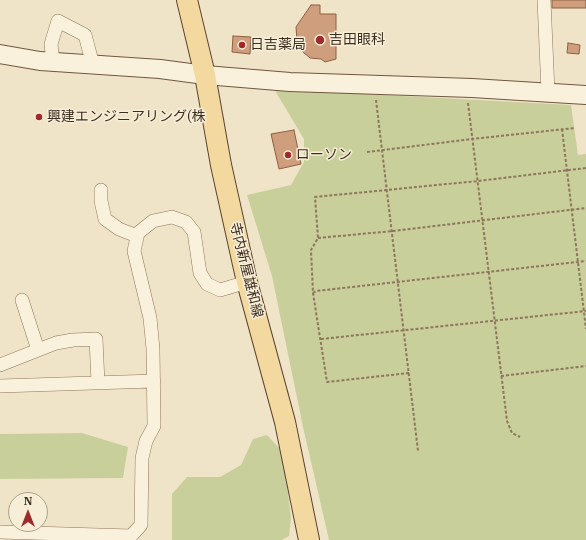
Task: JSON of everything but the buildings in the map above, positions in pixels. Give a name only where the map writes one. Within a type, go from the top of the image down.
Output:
[{"type":"main road","name":"寺内新屋雄和線","points":[[187,0],[205,75],[221,164],[247,282],[285,422],[309,540]]},
{"type":"street","points":[[544,0],[548,92]]},
{"type":"street","points":[[53,62],[51,44],[58,21],[85,35],[93,65]]},
{"type":"street","points":[[0,54],[53,62],[160,69],[205,75],[290,82],[466,88],[586,95]]},
{"type":"street","points":[[101,190],[101,201],[106,219],[119,229],[137,236]]},
{"type":"street","points":[[0,532],[131,536],[141,525],[142,458],[146,441],[154,426],[154,381],[150,318],[134,251],[138,233],[153,221],[172,217],[186,222],[194,232],[200,273],[207,284],[220,290],[247,282]]},
{"type":"street","points":[[22,300],[38,350]]},
{"type":"street","points":[[0,365],[56,343],[73,340],[96,339],[98,383]]},
{"type":"street","points":[[0,386],[154,381]]},
{"type":"path","points":[[375,85],[418,452]]},
{"type":"path","points":[[466,88],[507,421],[512,433],[520,437]]},
{"type":"path","points":[[367,152],[574,128]]},
{"type":"path","points":[[562,129],[586,329]]},
{"type":"path","points":[[409,373],[327,382],[313,293],[311,250],[318,238],[315,197],[478,181],[586,168]]},
{"type":"path","points":[[318,238],[392,231],[586,208]]},
{"type":"path","points":[[313,293],[316,291],[586,262]]},
{"type":"path","points":[[320,339],[585,311]]},
{"type":"path","points":[[501,376],[586,366]]},
{"type":"green space","points":[[274,89],[571,105],[578,155],[586,154],[586,540],[329,540],[303,427],[272,276],[247,195],[291,185],[304,162],[304,139]]},
{"type":"green space","points":[[82,433],[128,447],[123,478],[0,479],[0,434]]},
{"type":"green space","points":[[267,435],[283,452],[291,518],[289,536],[282,540],[172,540],[172,494],[187,477],[220,477],[241,465],[253,439]]},
{"type":"place","name":"吉田眼科","points":[[320,40]]},
{"type":"place","name":"日吉薬局","points":[[242,45]]},
{"type":"place","name":"興建エンジニアリング(株","points":[[39,117]]},
{"type":"place","name":"ローソン","points":[[288,155]]}]
